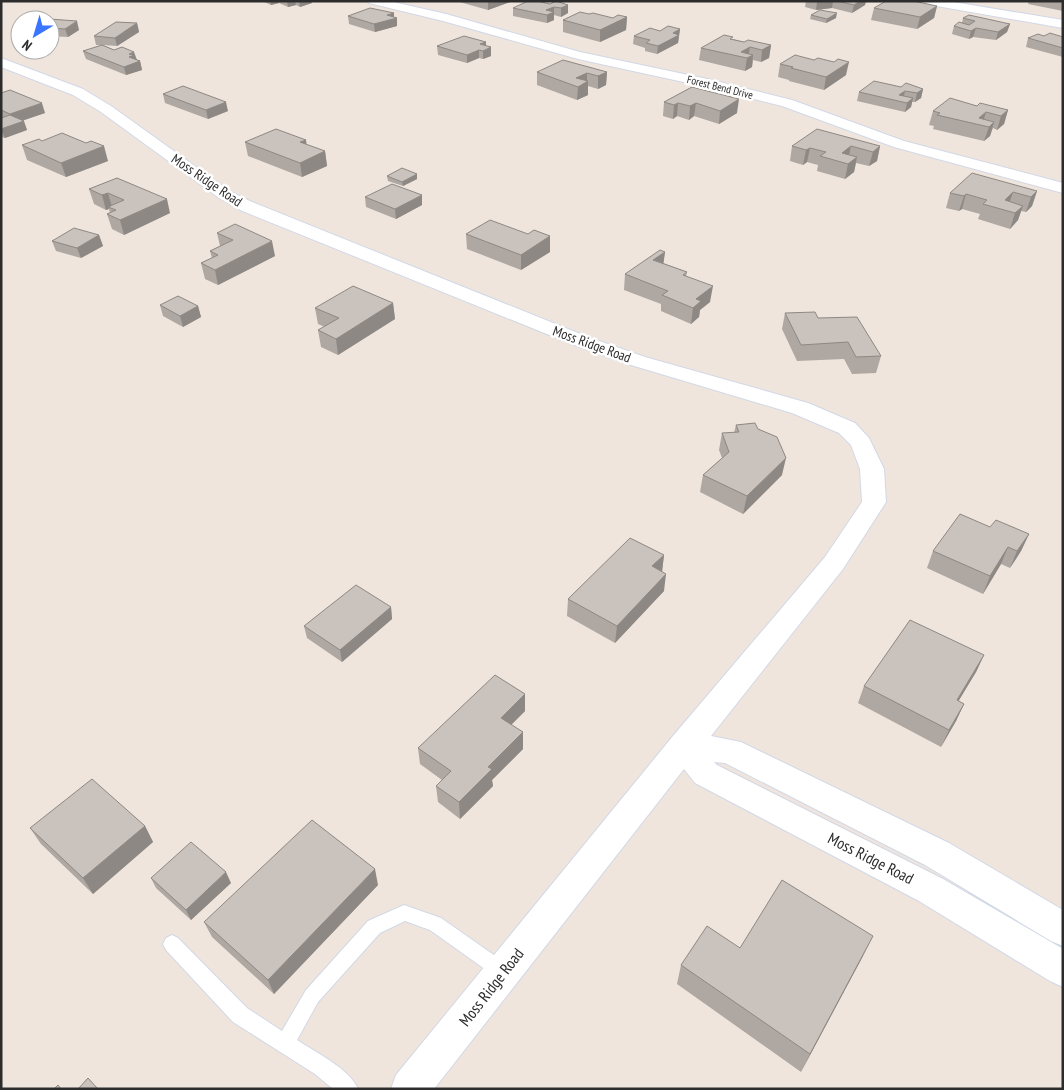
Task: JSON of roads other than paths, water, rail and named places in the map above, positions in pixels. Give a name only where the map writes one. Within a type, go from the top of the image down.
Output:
[{"type":"street","name":"Forest Bend Drive","points":[[373,1],[446,18],[578,55],[712,84],[787,103],[899,144],[1063,188]]},
{"type":"street","points":[[925,1],[1063,24]]},
{"type":"street","name":"Moss Ridge Road","points":[[1,62],[85,96],[106,109],[225,196],[246,206],[581,341],[638,361],[800,408],[847,428],[861,443],[872,469],[874,502],[834,564],[684,745],[410,1089]]},
{"type":"street","points":[[684,745],[730,751],[936,854],[1063,929]]},
{"type":"street","name":"Moss Ridge Road","points":[[684,745],[706,774],[923,886],[1063,969]]},
{"type":"lane","points":[[285,1044],[312,996],[374,927],[404,913],[435,924],[503,972]]},
{"type":"lane","points":[[172,944],[240,1015],[322,1067],[348,1089]]}]
